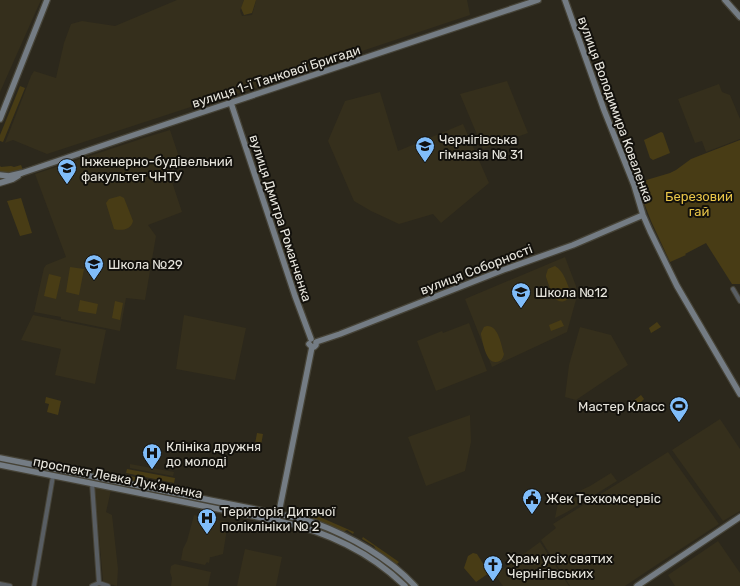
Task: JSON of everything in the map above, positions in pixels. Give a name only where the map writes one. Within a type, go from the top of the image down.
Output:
[{"type":"main road","points":[[0,119],[47,0]]},
{"type":"main road","name":"вулиця 1-ї Танкової Бригади","points":[[0,175],[9,176],[22,173],[538,0]]},
{"type":"main road","name":"вулиця Володимира Коваленка","points":[[565,0],[634,185],[643,215],[677,286],[739,391]]},
{"type":"main road","points":[[725,0],[740,17]]},
{"type":"main road","name":"вулиця Дмитра Романченка","points":[[231,103],[295,296],[314,340]]},
{"type":"main road","name":"вулиця 1-ї Танкової Бригади","points":[[0,183],[13,179],[22,173]]},
{"type":"main road","name":"вулиця Соборності","points":[[314,340],[347,331],[503,270],[573,245],[643,215]]},
{"type":"main road","points":[[278,521],[312,347],[309,343],[310,341],[314,340]]},
{"type":"main road","name":"проспект Левка Лукʼяненка","points":[[0,458],[314,522],[369,549],[395,568],[415,586]]},
{"type":"main road","name":"проспект Левка Лукʼяненка","points":[[0,465],[307,528],[363,554],[391,573],[405,586]]},
{"type":"main road","points":[[637,586],[740,517]]},
{"type":"street","points":[[733,288],[740,301]]},
{"type":"street","points":[[34,586],[53,476]]},
{"type":"street","points":[[92,483],[99,583]]},
{"type":"street","points":[[92,586],[99,583],[108,586]]},
{"type":"street","points":[[0,584],[10,586]]},
{"type":"shaded area","points":[[0,0],[41,0],[0,92]]},
{"type":"shaded area","points":[[177,0],[244,0],[240,11],[242,16],[252,15],[256,0],[467,0],[470,15],[259,87],[210,102],[206,91],[209,101],[47,154],[13,140],[5,143],[34,71],[56,78],[64,43],[71,24],[82,21],[115,26]]},
{"type":"shaded area","points":[[507,81],[528,133],[483,149],[460,94]]},
{"type":"shaded area","points":[[719,84],[722,92],[730,95],[740,119],[740,139],[706,152],[702,141],[695,143],[678,99]]},
{"type":"shaded area","name":"Чернігівська гімназія № 31","points":[[380,92],[398,151],[463,124],[489,183],[441,223],[433,214],[399,224],[354,201],[328,141],[345,101]]},
{"type":"shaded area","points":[[170,130],[180,160],[166,164],[182,212],[148,225],[156,236],[145,300],[126,298],[120,331],[34,312],[44,268],[46,265],[66,257],[35,174]]},
{"type":"shaded area","name":"Школа №12","points":[[565,257],[576,286],[577,296],[567,332],[492,367],[465,299]]},
{"type":"shaded area","points":[[33,315],[106,330],[95,384],[55,375],[61,349],[21,340]]},
{"type":"shaded area","points":[[184,315],[246,328],[235,380],[176,369]]},
{"type":"shaded area","points":[[469,323],[487,371],[436,391],[417,341],[442,331],[443,333]]},
{"type":"shaded area","points":[[580,327],[611,335],[628,365],[576,400],[565,397],[569,365]]},
{"type":"shaded area","points":[[470,415],[471,442],[465,471],[426,486],[408,437]]},
{"type":"shaded area","points":[[720,419],[740,449],[740,511],[723,521],[672,450]]},
{"type":"shaded area","points":[[668,452],[719,524],[625,586],[570,586],[541,540],[556,528],[553,524]]},
{"type":"shaded area","name":"Клініка дружня до молоді","points":[[130,464],[174,472],[173,476],[130,468]]},
{"type":"shaded area","points":[[611,473],[617,481],[555,518],[558,503]]},
{"type":"shaded area","points":[[92,486],[111,490],[106,512],[112,515],[118,569],[117,586],[103,582],[97,514],[95,514]]},
{"type":"shaded area","name":"Територія Дитячої поліклініки № 2","points":[[194,515],[228,522],[223,554],[210,557],[209,563],[207,562],[205,565],[181,560]]},
{"type":"shaded area","points":[[718,541],[740,573],[740,586],[675,586],[668,575]]},
{"type":"shaded area","points":[[540,542],[569,586],[503,586],[495,575]]},
{"type":"shaded area","points":[[245,549],[282,557],[276,586],[237,586]]},
{"type":"shaded area","points":[[175,564],[211,572],[208,586],[171,586],[171,566]]},
{"type":"green space","points":[[244,0],[256,0],[252,13],[244,15],[241,8]]},
{"type":"green space","points":[[20,86],[25,88],[3,142],[0,141],[0,135]]},
{"type":"green space","points":[[661,132],[663,133],[670,153],[653,160],[650,158],[644,140]]},
{"type":"green space","name":"Березовий гай","points":[[740,140],[740,284],[732,284],[706,243],[685,254],[686,255],[670,262],[651,221],[637,185],[643,181],[670,173],[691,159]]},
{"type":"green space","points":[[21,165],[23,170],[8,174],[0,174],[0,166],[14,167]]},
{"type":"green space","points":[[120,196],[124,198],[133,221],[128,228],[120,230],[114,229],[106,203],[109,199]]},
{"type":"green space","points":[[21,198],[32,233],[20,236],[7,201]]},
{"type":"green space","points":[[555,266],[563,274],[571,293],[568,299],[563,301],[559,301],[553,296],[546,277],[548,269]]},
{"type":"green space","points":[[70,267],[84,269],[79,295],[66,292]]},
{"type":"green space","points":[[49,274],[61,277],[56,299],[44,296]]},
{"type":"green space","points":[[80,300],[98,304],[96,314],[78,311]]},
{"type":"green space","points":[[115,301],[123,303],[120,320],[112,318]]},
{"type":"green space","points":[[561,320],[564,326],[551,331],[549,325]]},
{"type":"green space","points":[[657,322],[661,327],[651,333],[649,328]]},
{"type":"green space","points":[[484,327],[491,327],[497,332],[504,354],[502,360],[498,362],[493,361],[487,356],[484,347],[481,333]]},
{"type":"green space","points":[[641,395],[644,399],[633,410],[628,405]]},
{"type":"green space","points":[[46,397],[61,401],[58,415],[47,412],[49,404],[45,403]]},
{"type":"green space","points":[[257,433],[263,434],[261,445],[255,444]]},
{"type":"green space","points":[[0,462],[98,480],[98,481]]},
{"type":"green space","points":[[127,469],[175,478],[174,483],[126,473]]},
{"type":"green space","points":[[103,471],[122,475],[122,477],[118,479],[102,475]]},
{"type":"green space","points":[[126,475],[194,490],[193,494],[131,481],[126,479]]},
{"type":"green space","points":[[101,481],[192,499],[191,501]]},
{"type":"green space","points":[[195,501],[267,514],[267,516]]},
{"type":"green space","points":[[290,508],[322,518],[354,532],[353,534],[347,530],[343,532],[317,520],[289,512]]},
{"type":"green space","points":[[288,519],[312,524],[333,533],[373,555],[391,568],[390,569],[352,545],[322,530]]},
{"type":"green space","points":[[363,537],[399,562],[396,565],[376,550],[374,546],[362,539]]},
{"type":"green space","points":[[473,553],[477,554],[489,573],[476,582],[464,568],[468,556]]},
{"type":"place","name":"Чернігівська гімназія № 31","points":[[425,163]]},
{"type":"place","name":"Інженерно-будівельний факультет ЧНТУ","points":[[67,185]]},
{"type":"place","name":"Школа №29","points":[[94,281]]},
{"type":"place","name":"Школа №12","points":[[521,309]]},
{"type":"place","name":"Мастер Класс","points":[[679,423]]},
{"type":"place","name":"Клініка дружня до молоді","points":[[152,470]]},
{"type":"place","name":"Жек Техкомсервіс","points":[[532,515]]},
{"type":"place","name":"Територія Дитячої поліклініки № 2","points":[[207,535]]},
{"type":"place","name":"Храм усіх святих Чернігівських","points":[[493,582]]}]
